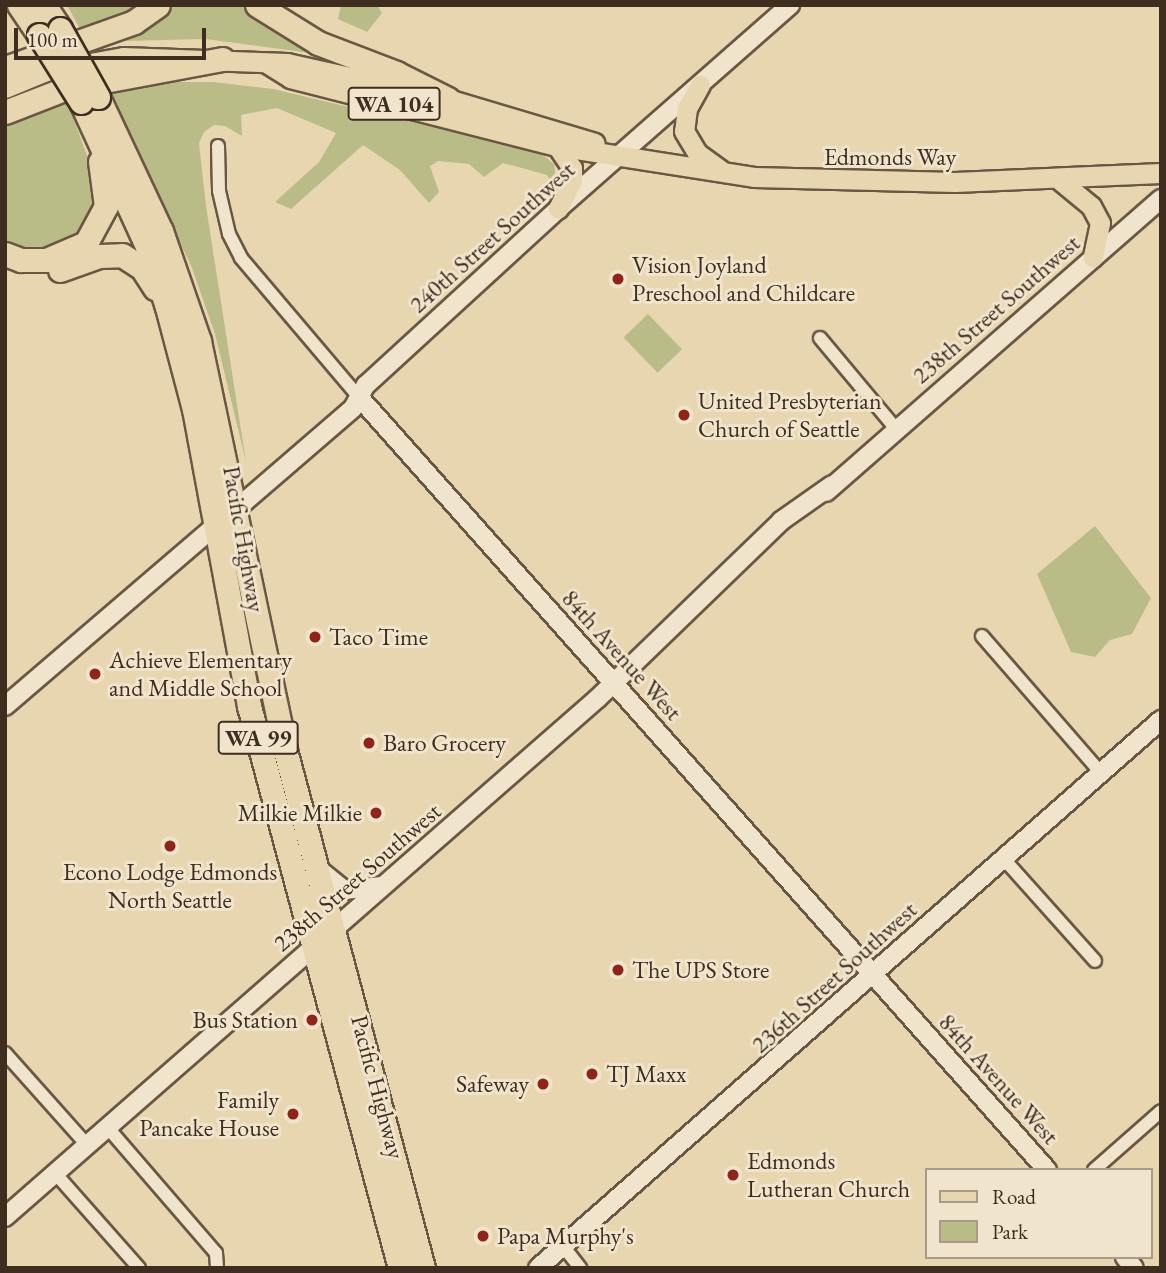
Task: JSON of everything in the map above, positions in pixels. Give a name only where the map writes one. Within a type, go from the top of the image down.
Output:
[{"type":"highway","name":"Pacific Highway","points":[[19,5],[50,32],[90,99],[161,231],[194,326],[257,622],[316,867],[423,1268]]},
{"type":"highway","name":"Pacific Highway","points":[[44,5],[50,32]]},
{"type":"highway","points":[[50,32],[57,5]]},
{"type":"highway","points":[[5,68],[134,22],[158,5]]},
{"type":"highway","points":[[257,5],[318,43],[396,73],[449,99]]},
{"type":"highway","points":[[5,112],[67,88],[222,59]]},
{"type":"highway","name":"Pacific Highway","points":[[90,99],[167,307],[196,418],[248,706],[316,947],[400,1268]]},
{"type":"highway","points":[[5,254],[33,260],[67,254],[86,243],[102,220],[106,185],[90,99]]},
{"type":"highway","points":[[5,268],[41,272],[122,255],[142,268],[167,307]]},
{"type":"main road","name":"Edmonds Way","points":[[5,88],[46,71],[113,59],[222,59],[268,64],[287,63],[449,99],[622,153]]},
{"type":"main road","name":"Edmonds Way","points":[[268,64],[290,78],[557,146],[622,153],[723,173],[825,182],[1058,178],[1161,173]]},
{"type":"main road","points":[[700,85],[687,108],[684,131],[697,153],[723,173]]},
{"type":"main road","points":[[557,146],[572,168],[572,180],[558,209]]},
{"type":"main road","points":[[1058,178],[1091,205],[1100,223],[1093,257]]},
{"type":"main road","points":[[196,418],[206,428],[219,492],[235,510]]},
{"type":"main road","points":[[216,526],[230,544],[244,611],[257,622]]},
{"type":"street","name":"240th Street Southwest","points":[[235,510],[353,408],[366,385],[558,209],[790,5]]},
{"type":"street","name":"84th Avenue West","points":[[218,145],[219,191],[229,234],[242,258],[359,397],[1045,1168]]},
{"type":"street","name":"238th Street Southwest","points":[[5,1217],[614,683],[736,569],[788,532],[832,485],[1161,199]]},
{"type":"street","points":[[820,338],[896,429]]},
{"type":"street","points":[[5,706],[216,526]]},
{"type":"street","points":[[982,636],[1101,773]]},
{"type":"street","name":"236th Street Southwest","points":[[538,1268],[1161,720]]},
{"type":"street","points":[[1003,858],[1095,961]]},
{"type":"street","points":[[316,867],[344,890],[385,885]]},
{"type":"street","points":[[5,1052],[87,1145]]},
{"type":"street","points":[[1096,1168],[1161,1111]]},
{"type":"street","points":[[108,1128],[216,1253],[217,1268]]},
{"type":"street","points":[[55,1173],[139,1268]]},
{"type":"street","points":[[563,1246],[580,1268]]},
{"type":"green space","points":[[67,5],[148,5],[81,31]]},
{"type":"green space","points":[[172,5],[250,5],[311,53],[205,39],[126,41]]},
{"type":"green space","points":[[341,5],[377,5],[382,13],[367,32],[338,19]]},
{"type":"green space","points":[[161,82],[213,82],[273,89],[539,152],[554,164],[557,190],[547,175],[503,163],[484,177],[469,164],[438,161],[430,166],[439,192],[429,203],[400,170],[363,145],[291,209],[275,202],[319,162],[336,133],[277,108],[241,115],[242,136],[225,126],[214,125],[204,132],[199,143],[206,206],[246,462],[215,334],[192,268],[108,89]]},
{"type":"green space","points":[[66,98],[93,172],[97,199],[83,233],[54,248],[19,247],[5,241],[5,122]]},
{"type":"green space","points":[[648,314],[682,349],[658,373],[624,338]]},
{"type":"green space","points":[[1095,526],[1151,598],[1132,634],[1110,640],[1095,657],[1071,652],[1037,574]]},
{"type":"place","name":"Vision Joyland Preschool and Childcare","points":[[618,279]]},
{"type":"place","name":"United Presbyterian Church of Seattle","points":[[684,415]]},
{"type":"place","name":"Taco Time","points":[[315,637]]},
{"type":"place","name":"Achieve Elementary and Middle School","points":[[95,674]]},
{"type":"place","name":"Baro Grocery","points":[[369,743]]},
{"type":"place","name":"Milkie Milkie","points":[[376,813]]},
{"type":"place","name":"Econo Lodge Edmonds North Seattle","points":[[170,846]]},
{"type":"place","name":"The UPS Store","points":[[618,970]]},
{"type":"place","name":"Bus Station","points":[[312,1020]]},
{"type":"place","name":"TJ Maxx","points":[[592,1074]]},
{"type":"place","name":"Safeway","points":[[543,1084]]},
{"type":"place","name":"Family Pancake House","points":[[293,1114]]},
{"type":"place","name":"Edmonds Lutheran Church","points":[[733,1175]]},
{"type":"place","name":"Papa Murphy's","points":[[483,1236]]}]
